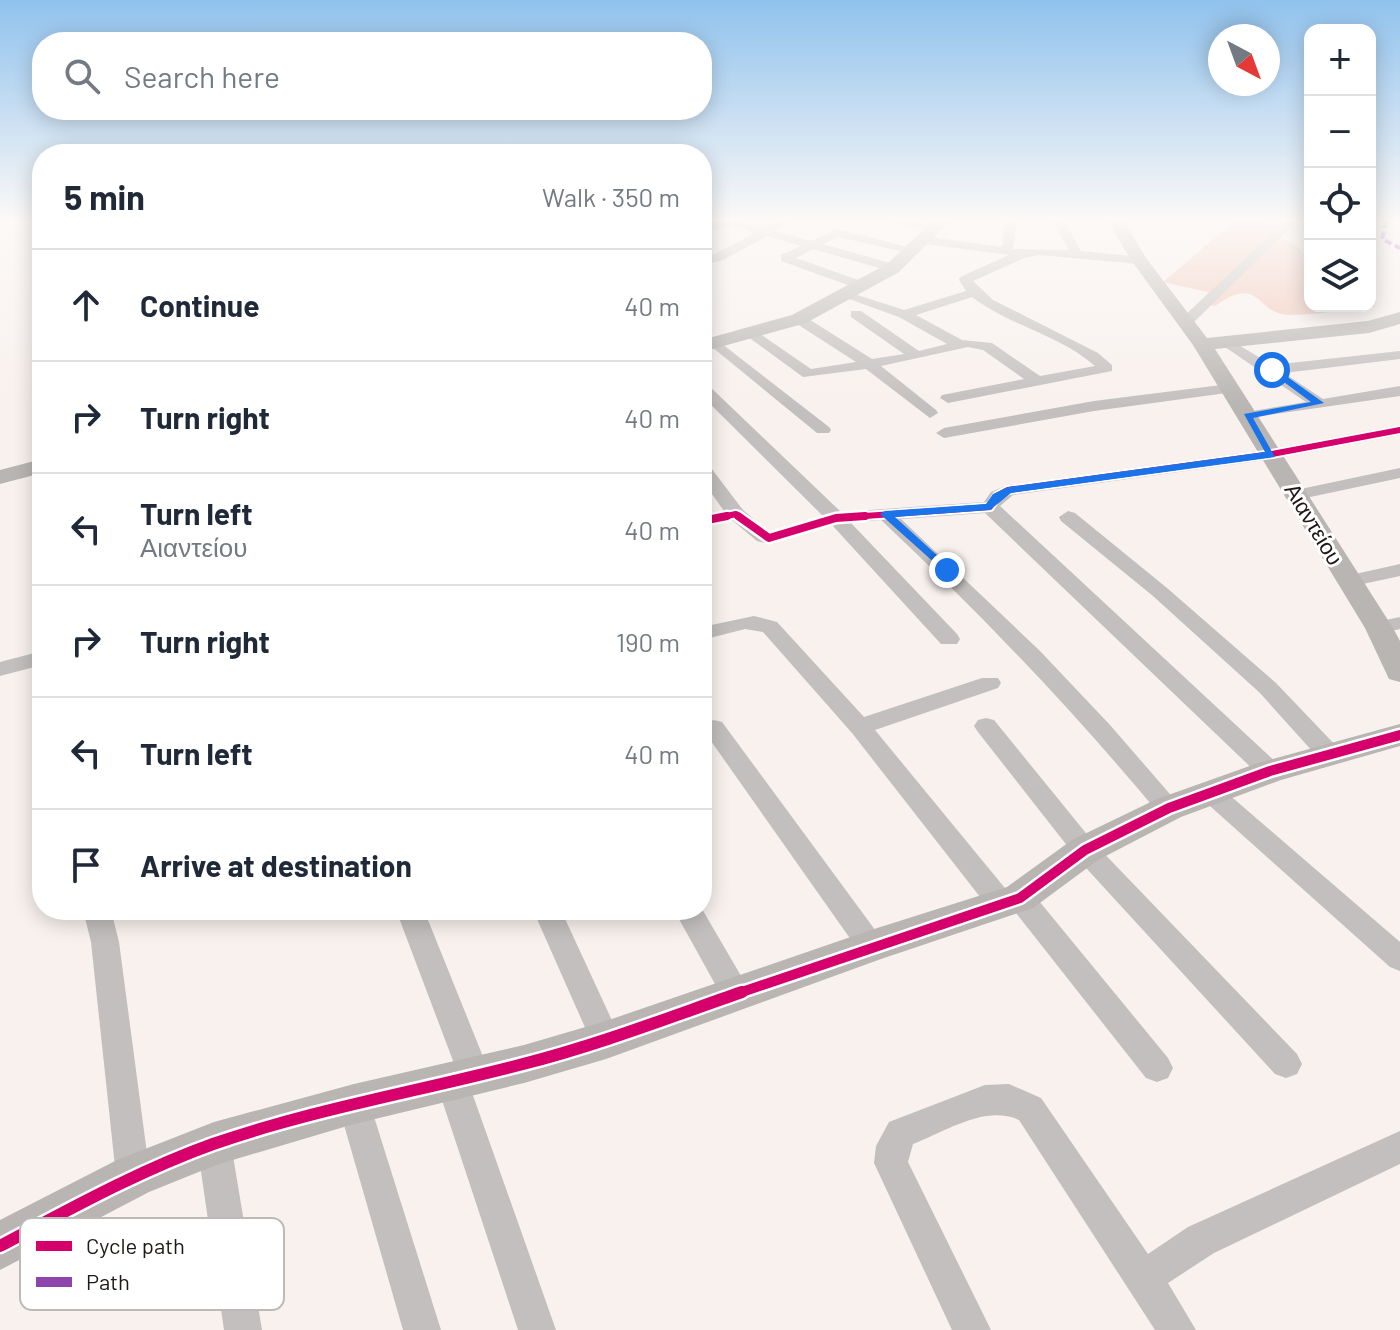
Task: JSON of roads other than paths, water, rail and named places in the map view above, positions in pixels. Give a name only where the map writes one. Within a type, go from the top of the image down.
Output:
[{"type":"street","points":[[854,283],[859,285]]},
{"type":"street","points":[[712,344],[799,319],[863,283]]},
{"type":"street","points":[[948,398],[1107,368],[1067,340],[986,303],[973,293],[967,283]]},
{"type":"street","name":"Αιαντείου","points":[[1156,283],[1202,344],[1349,581],[1390,626],[1400,672]]},
{"type":"street","points":[[1186,322],[1226,283]]},
{"type":"street","points":[[904,314],[973,293]]},
{"type":"street","points":[[842,294],[904,314],[960,345]]},
{"type":"street","points":[[856,314],[917,356]]},
{"type":"street","points":[[1202,344],[1369,327],[1400,318]]},
{"type":"street","points":[[799,319],[868,363],[930,413]]},
{"type":"street","points":[[751,334],[808,374],[917,356],[960,345],[987,346],[1038,382]]},
{"type":"street","points":[[1227,342],[1319,403]]},
{"type":"street","points":[[712,347],[823,430]]},
{"type":"street","points":[[1272,370],[1400,355]]},
{"type":"street","points":[[1057,379],[1094,406]]},
{"type":"street","points":[[944,433],[1094,406],[1229,389]]},
{"type":"street","points":[[1247,416],[1400,391]]},
{"type":"street","points":[[712,397],[836,518],[949,639]]},
{"type":"street","points":[[990,507],[997,496],[1008,490],[1272,454],[1400,430]]},
{"type":"street","points":[[0,477],[32,469]]},
{"type":"street","points":[[1296,495],[1400,473]]},
{"type":"street","points":[[712,482],[736,514],[769,538],[836,518],[990,507],[1270,771]]},
{"type":"street","points":[[712,519],[736,514]]},
{"type":"street","points":[[885,514],[1018,640],[1096,721],[1169,808]]},
{"type":"street","points":[[1068,517],[1160,592],[1268,688],[1331,756]]},
{"type":"street","points":[[1349,581],[1400,570]]},
{"type":"street","points":[[712,631],[744,623],[766,625],[860,727],[1157,1068]]},
{"type":"street","points":[[0,669],[32,661]]},
{"type":"street","points":[[860,727],[990,683]]},
{"type":"street","points":[[986,726],[1085,850],[1286,1064]]},
{"type":"street","points":[[714,728],[871,946]]},
{"type":"street","points":[[53,1218],[133,1176],[214,1144],[354,1104],[524,1064],[606,1040],[1010,900],[1085,850],[1169,808],[1270,771],[1400,735]]},
{"type":"street","points":[[1210,792],[1400,959]]},
{"type":"street","points":[[100,920],[105,942],[133,1176]]},
{"type":"street","points":[[413,920],[537,1330]]},
{"type":"street","points":[[552,920],[606,1040]]},
{"type":"street","points":[[694,920],[736,993]]},
{"type":"street","points":[[972,1330],[891,1163],[893,1146],[901,1133],[985,1100],[1009,1099],[1030,1109],[1177,1330]]},
{"type":"street","points":[[354,1104],[422,1330]]},
{"type":"street","points":[[214,1144],[226,1218]]},
{"type":"street","points":[[1142,1279],[1201,1240],[1400,1147]]},
{"type":"street","points":[[0,1246],[20,1235]]},
{"type":"street","points":[[240,1310],[243,1330]]}]
